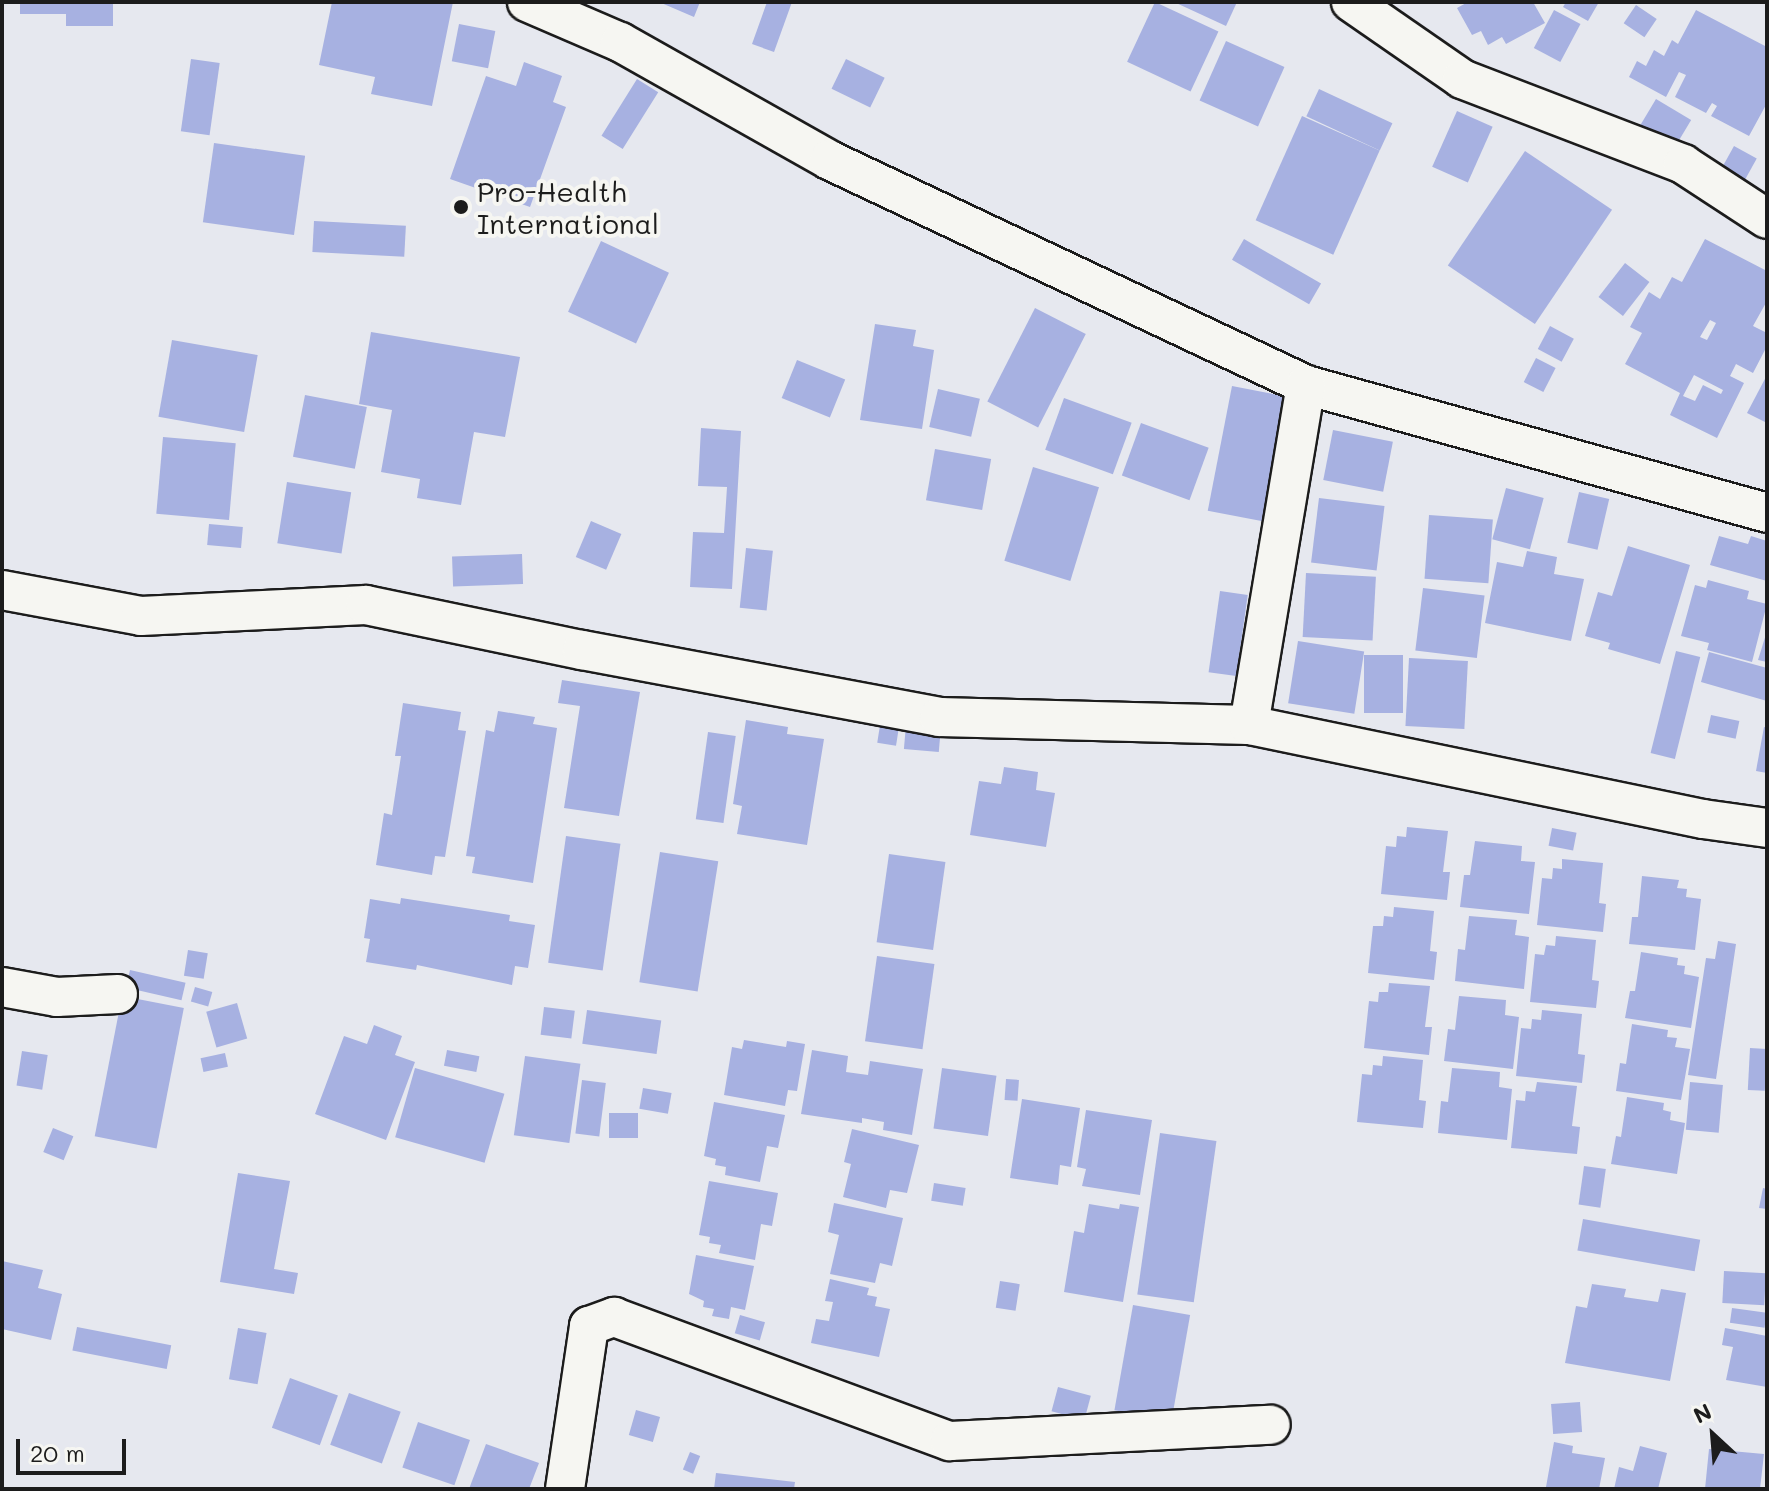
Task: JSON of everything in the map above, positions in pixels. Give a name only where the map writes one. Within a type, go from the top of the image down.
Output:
[{"type":"street","points":[[527,2],[620,42],[829,160],[1306,385],[1767,513]]},
{"type":"street","points":[[1351,2],[1462,79],[1683,164],[1767,219]]},
{"type":"street","points":[[1249,725],[1306,385]]},
{"type":"street","points":[[2,590],[141,616],[366,605],[582,650],[939,717],[1249,725],[1688,816],[1767,828]]},
{"type":"street","points":[[2,987],[57,997],[118,994]]},
{"type":"street","points":[[565,1489],[589,1326],[614,1317],[950,1441],[1271,1425]]},
{"type":"building","points":[[20,2],[113,2],[113,26],[66,26],[66,14],[20,14]]},
{"type":"building","points":[[332,2],[453,2],[432,106],[371,94],[375,77],[319,65]]},
{"type":"building","points":[[659,2],[700,2],[694,17]]},
{"type":"building","points":[[767,2],[792,2],[774,52],[752,44]]},
{"type":"building","points":[[1155,2],[1218,32],[1191,91],[1127,62]]},
{"type":"building","points":[[1174,2],[1237,2],[1226,26]]},
{"type":"building","points":[[1468,2],[1533,2],[1545,23],[1506,44],[1502,37],[1488,45],[1481,31],[1472,35],[1457,8]]},
{"type":"building","points":[[1566,2],[1599,2],[1588,21],[1563,7]]},
{"type":"building","points":[[1636,5],[1657,19],[1644,37],[1624,23]]},
{"type":"building","points":[[1554,10],[1580,24],[1560,62],[1534,48]]},
{"type":"building","points":[[1696,10],[1767,47],[1767,103],[1749,136],[1711,116],[1717,106],[1712,103],[1706,113],[1675,97],[1686,75],[1679,72],[1666,97],[1629,77],[1637,61],[1646,66],[1654,50],[1664,56],[1672,40],[1678,44]]},
{"type":"building","points":[[459,24],[495,31],[488,68],[452,61]]},
{"type":"building","points":[[1226,41],[1284,67],[1258,126],[1200,100]]},
{"type":"building","points":[[191,59],[220,63],[210,135],[181,131]]},
{"type":"building","points":[[846,59],[885,78],[870,108],[832,89]]},
{"type":"building","points":[[524,62],[562,76],[553,102],[566,107],[530,207],[450,179],[486,76],[516,86]]},
{"type":"building","points":[[637,79],[658,92],[623,149],[601,136]]},
{"type":"building","points":[[1319,89],[1392,123],[1380,150],[1306,116]]},
{"type":"building","points":[[1656,99],[1691,120],[1675,148],[1640,126]]},
{"type":"building","points":[[1457,111],[1493,127],[1468,183],[1432,167]]},
{"type":"building","points":[[1302,116],[1380,151],[1333,255],[1256,220]]},
{"type":"building","points":[[214,143],[305,156],[294,235],[203,222]]},
{"type":"building","points":[[1734,146],[1757,159],[1745,180],[1722,167]]},
{"type":"building","points":[[1525,151],[1612,210],[1535,324],[1448,265]]},
{"type":"building","points":[[314,221],[406,226],[404,257],[312,252]]},
{"type":"building","points":[[1244,239],[1321,284],[1309,304],[1232,260]]},
{"type":"building","points":[[1705,239],[1767,271],[1767,301],[1753,326],[1767,333],[1767,346],[1753,373],[1736,364],[1730,376],[1744,383],[1717,438],[1670,415],[1680,393],[1625,364],[1642,333],[1630,327],[1649,292],[1660,299],[1672,277],[1682,282]],"holes":[[[1710,320],[1716,323],[1707,340],[1700,337]],[[1694,375],[1723,390],[1721,394],[1703,385],[1695,401],[1683,396]]]},
{"type":"building","points":[[601,241],[669,273],[636,343],[568,312]]},
{"type":"building","points":[[1625,263],[1649,282],[1623,316],[1599,297]]},
{"type":"building","points":[[1035,308],[1086,334],[1038,427],[987,402]]},
{"type":"building","points":[[875,324],[916,330],[913,346],[934,350],[922,429],[860,420]]},
{"type":"building","points":[[1550,326],[1574,339],[1562,362],[1538,349]]},
{"type":"building","points":[[371,332],[520,357],[505,437],[474,432],[461,505],[417,498],[420,479],[381,472],[392,410],[359,404]]},
{"type":"building","points":[[172,340],[258,355],[244,432],[158,417]]},
{"type":"building","points":[[1536,358],[1556,368],[1543,392],[1524,382]]},
{"type":"building","points":[[797,360],[845,379],[830,417],[782,398]]},
{"type":"building","points":[[1767,375],[1767,423],[1747,413]]},
{"type":"building","points":[[1232,386],[1287,397],[1263,521],[1208,511]]},
{"type":"building","points":[[938,389],[980,399],[971,437],[929,427]]},
{"type":"building","points":[[305,395],[367,407],[355,469],[293,457]]},
{"type":"building","points":[[1064,398],[1132,423],[1113,474],[1045,450]]},
{"type":"building","points":[[1141,423],[1209,448],[1190,500],[1122,476]]},
{"type":"building","points":[[701,428],[741,431],[732,589],[690,587],[693,532],[724,533],[727,487],[698,486]]},
{"type":"building","points":[[1333,430],[1393,442],[1383,492],[1323,480]]},
{"type":"building","points":[[163,437],[236,443],[229,520],[156,514]]},
{"type":"building","points":[[935,449],[991,459],[982,510],[926,500]]},
{"type":"building","points":[[1033,467],[1099,487],[1070,581],[1004,561]]},
{"type":"building","points":[[287,482],[351,492],[342,553],[277,543]]},
{"type":"building","points":[[1506,488],[1544,498],[1530,549],[1492,539]]},
{"type":"building","points":[[1579,492],[1609,499],[1598,550],[1567,543]]},
{"type":"building","points":[[1319,498],[1385,506],[1377,571],[1311,563]]},
{"type":"building","points":[[1429,515],[1493,519],[1488,583],[1425,579]]},
{"type":"building","points":[[591,521],[621,534],[606,570],[576,557]]},
{"type":"building","points":[[209,524],[243,527],[241,548],[207,545]]},
{"type":"building","points":[[1719,536],[1748,544],[1751,536],[1767,541],[1767,581],[1710,565]]},
{"type":"building","points":[[1628,546],[1690,565],[1660,664],[1608,649],[1610,643],[1585,636],[1598,592],[1612,596]]},
{"type":"building","points":[[746,548],[773,551],[767,610],[740,608]]},
{"type":"building","points":[[1527,551],[1557,557],[1554,574],[1584,579],[1571,641],[1485,623],[1497,562],[1523,567]]},
{"type":"building","points":[[522,554],[523,584],[453,586],[452,556]]},
{"type":"building","points":[[1306,573],[1376,577],[1373,641],[1303,637]]},
{"type":"building","points":[[1708,580],[1749,591],[1747,599],[1767,604],[1752,662],[1707,650],[1709,643],[1681,636],[1695,585],[1706,588]]},
{"type":"building","points":[[1423,588],[1485,596],[1477,658],[1415,651]]},
{"type":"building","points":[[1220,591],[1248,595],[1236,676],[1209,672]]},
{"type":"building","points":[[1767,631],[1767,662],[1758,660]]},
{"type":"building","points":[[1298,641],[1364,651],[1354,714],[1288,703]]},
{"type":"building","points":[[1676,651],[1700,657],[1675,759],[1651,753]]},
{"type":"building","points":[[1709,652],[1767,668],[1767,701],[1701,682]]},
{"type":"building","points":[[1364,655],[1403,655],[1403,713],[1364,713]]},
{"type":"building","points":[[1409,658],[1468,661],[1464,729],[1405,726]]},
{"type":"building","points":[[562,680],[640,692],[619,816],[564,808],[580,706],[558,703]]},
{"type":"building","points":[[403,703],[461,712],[458,730],[466,731],[445,857],[435,856],[432,875],[376,865],[384,813],[392,815],[401,756],[395,756]]},
{"type":"building","points":[[498,711],[535,717],[533,724],[557,728],[533,883],[472,873],[475,857],[466,856],[486,730],[494,732]]},
{"type":"building","points":[[1711,715],[1739,721],[1736,739],[1707,733]]},
{"type":"building","points":[[881,719],[900,722],[896,746],[877,743]]},
{"type":"building","points":[[746,720],[788,727],[787,734],[824,739],[807,845],[737,834],[742,806],[733,804]]},
{"type":"building","points":[[906,725],[941,728],[939,752],[904,749]]},
{"type":"building","points":[[1764,727],[1767,728],[1767,773],[1756,771]]},
{"type":"building","points":[[708,732],[736,736],[723,823],[696,819]]},
{"type":"building","points":[[1004,767],[1038,772],[1036,790],[1055,793],[1046,847],[970,835],[979,781],[1001,784]]},
{"type":"building","points":[[1407,827],[1448,831],[1443,872],[1450,872],[1447,900],[1381,894],[1386,846],[1396,847],[1397,836],[1406,837]]},
{"type":"building","points":[[1552,828],[1577,833],[1573,850],[1549,846]]},
{"type":"building","points":[[566,836],[620,844],[603,970],[548,963]]},
{"type":"building","points":[[1475,841],[1522,846],[1521,861],[1535,862],[1529,914],[1460,907],[1464,875],[1470,875]]},
{"type":"building","points":[[660,852],[718,861],[698,992],[639,982]]},
{"type":"building","points":[[889,854],[945,862],[933,950],[877,942]]},
{"type":"building","points":[[1562,859],[1603,863],[1599,903],[1606,904],[1603,932],[1537,925],[1542,878],[1552,879],[1553,868],[1562,869]]},
{"type":"building","points":[[1642,876],[1679,880],[1677,888],[1687,889],[1686,897],[1701,899],[1695,950],[1629,944],[1632,917],[1638,917]]},
{"type":"building","points":[[401,898],[510,915],[509,921],[535,925],[528,968],[515,966],[512,985],[417,965],[416,970],[366,962],[370,939],[364,938],[370,899],[400,904]]},
{"type":"building","points":[[1394,907],[1434,911],[1430,951],[1437,952],[1434,980],[1368,973],[1373,926],[1383,926],[1384,916],[1393,917]]},
{"type":"building","points":[[1469,916],[1517,920],[1515,935],[1529,937],[1524,989],[1455,981],[1458,949],[1465,950]]},
{"type":"building","points":[[1556,936],[1596,940],[1592,980],[1599,981],[1596,1008],[1530,1002],[1535,954],[1544,955],[1546,945],[1555,946]]},
{"type":"building","points":[[1718,941],[1736,944],[1716,1079],[1688,1075],[1706,958],[1715,959]]},
{"type":"building","points":[[188,950],[208,953],[204,979],[184,976]]},
{"type":"building","points":[[1641,952],[1678,958],[1677,965],[1685,966],[1684,974],[1699,977],[1691,1028],[1625,1018],[1630,991],[1635,991]]},
{"type":"building","points":[[877,956],[934,964],[922,1049],[865,1041]]},
{"type":"building","points":[[130,970],[186,983],[181,1000],[126,988]]},
{"type":"building","points":[[1389,983],[1430,986],[1425,1027],[1432,1027],[1429,1055],[1364,1048],[1369,1001],[1378,1002],[1379,992],[1388,992]]},
{"type":"building","points":[[195,987],[212,992],[208,1006],[191,1001]]},
{"type":"building","points":[[122,996],[184,1008],[157,1148],[95,1136]]},
{"type":"building","points":[[1459,996],[1506,1000],[1505,1015],[1519,1017],[1513,1069],[1444,1061],[1448,1029],[1455,1030]]},
{"type":"building","points":[[237,1003],[247,1039],[216,1047],[206,1012]]},
{"type":"building","points":[[544,1007],[575,1011],[571,1039],[541,1035]]},
{"type":"building","points":[[587,1010],[661,1020],[657,1054],[582,1044]]},
{"type":"building","points":[[1542,1010],[1582,1014],[1578,1054],[1585,1055],[1582,1083],[1516,1076],[1521,1028],[1531,1029],[1532,1019],[1541,1020]]},
{"type":"building","points":[[1632,1024],[1668,1030],[1667,1037],[1677,1038],[1675,1047],[1690,1049],[1681,1100],[1616,1091],[1620,1063],[1626,1064]]},
{"type":"building","points":[[374,1025],[402,1036],[395,1055],[415,1062],[386,1140],[315,1114],[344,1036],[367,1044]]},
{"type":"building","points":[[744,1040],[786,1047],[787,1041],[805,1044],[797,1091],[788,1090],[785,1106],[724,1095],[732,1047],[742,1049]]},
{"type":"building","points":[[1750,1048],[1767,1049],[1765,1091],[1748,1090]]},
{"type":"building","points":[[447,1050],[479,1056],[476,1072],[444,1066]]},
{"type":"building","points":[[812,1050],[848,1056],[846,1072],[868,1075],[870,1061],[923,1069],[912,1135],[883,1130],[884,1122],[862,1118],[862,1123],[801,1114]]},
{"type":"building","points":[[22,1051],[48,1055],[42,1090],[17,1086]]},
{"type":"building","points":[[225,1053],[228,1067],[203,1072],[201,1058]]},
{"type":"building","points":[[525,1056],[580,1064],[569,1143],[514,1135]]},
{"type":"building","points":[[1383,1056],[1423,1060],[1419,1100],[1426,1101],[1423,1128],[1357,1122],[1362,1074],[1372,1075],[1373,1065],[1382,1066]]},
{"type":"building","points":[[415,1068],[504,1094],[485,1163],[395,1137]]},
{"type":"building","points":[[942,1068],[996,1076],[988,1136],[934,1128]]},
{"type":"building","points":[[1452,1068],[1500,1072],[1499,1087],[1512,1089],[1507,1140],[1438,1133],[1441,1101],[1448,1102]]},
{"type":"building","points":[[1006,1079],[1019,1080],[1018,1101],[1005,1100]]},
{"type":"building","points":[[582,1080],[606,1083],[599,1137],[575,1134]]},
{"type":"building","points":[[1537,1082],[1577,1086],[1572,1126],[1580,1127],[1577,1154],[1511,1148],[1516,1100],[1525,1101],[1526,1091],[1535,1092]]},
{"type":"building","points":[[1690,1082],[1723,1085],[1719,1133],[1686,1130]]},
{"type":"building","points":[[643,1088],[672,1093],[668,1114],[639,1109]]},
{"type":"building","points":[[1627,1097],[1664,1103],[1663,1110],[1671,1112],[1670,1120],[1685,1123],[1677,1174],[1611,1164],[1616,1136],[1621,1137]]},
{"type":"building","points":[[1022,1099],[1080,1108],[1071,1167],[1060,1165],[1058,1185],[1010,1178]]},
{"type":"building","points":[[714,1102],[785,1115],[778,1148],[767,1146],[760,1182],[725,1175],[726,1167],[715,1165],[716,1159],[704,1156]]},
{"type":"building","points":[[1086,1110],[1152,1120],[1140,1195],[1082,1186],[1086,1169],[1077,1167]]},
{"type":"building","points":[[609,1113],[638,1113],[638,1138],[609,1138]]},
{"type":"building","points":[[53,1128],[73,1136],[64,1160],[43,1152]]},
{"type":"building","points":[[852,1129],[919,1145],[907,1193],[890,1190],[886,1208],[843,1197],[851,1164],[844,1162]]},
{"type":"building","points":[[1160,1133],[1216,1141],[1194,1302],[1137,1294]]},
{"type":"building","points":[[1584,1166],[1606,1169],[1600,1208],[1579,1205]]},
{"type":"building","points":[[238,1173],[290,1181],[274,1269],[298,1273],[294,1294],[220,1282]]},
{"type":"building","points":[[709,1181],[778,1193],[772,1226],[761,1224],[755,1260],[719,1253],[721,1245],[709,1243],[710,1237],[699,1235]]},
{"type":"building","points":[[934,1183],[966,1188],[963,1206],[931,1201]]},
{"type":"building","points":[[1763,1188],[1767,1189],[1767,1209],[1759,1208]]},
{"type":"building","points":[[834,1203],[903,1218],[892,1266],[880,1263],[875,1283],[830,1274],[839,1235],[828,1232]]},
{"type":"building","points":[[1089,1204],[1119,1209],[1120,1204],[1139,1207],[1123,1302],[1064,1292],[1074,1231],[1084,1233]]},
{"type":"building","points":[[1583,1219],[1700,1240],[1695,1271],[1577,1251]]},
{"type":"building","points":[[696,1255],[754,1266],[745,1310],[731,1307],[729,1319],[712,1316],[714,1309],[703,1307],[704,1301],[689,1294]]},
{"type":"building","points":[[2,1261],[43,1270],[38,1288],[62,1294],[51,1340],[2,1329]]},
{"type":"building","points":[[1724,1271],[1766,1273],[1764,1305],[1722,1303]]},
{"type":"building","points":[[830,1279],[869,1288],[867,1295],[877,1297],[875,1306],[890,1309],[879,1357],[811,1343],[816,1319],[829,1321],[833,1302],[825,1301]]},
{"type":"building","points":[[1000,1281],[1020,1284],[1016,1311],[996,1308]]},
{"type":"building","points":[[1592,1284],[1626,1289],[1624,1297],[1658,1302],[1661,1289],[1686,1293],[1670,1381],[1565,1363],[1576,1306],[1587,1308]]},
{"type":"building","points":[[1133,1305],[1190,1315],[1172,1420],[1114,1410]]},
{"type":"building","points":[[1732,1308],[1767,1313],[1765,1328],[1730,1323]]},
{"type":"building","points":[[740,1315],[765,1322],[760,1340],[735,1333]]},
{"type":"building","points":[[77,1327],[171,1345],[167,1369],[72,1351]]},
{"type":"building","points":[[238,1328],[267,1333],[258,1384],[229,1379]]},
{"type":"building","points":[[1725,1328],[1767,1336],[1767,1387],[1726,1380],[1733,1347],[1722,1345]]},
{"type":"building","points":[[290,1378],[338,1395],[320,1445],[272,1428]]},
{"type":"building","points":[[1058,1387],[1091,1396],[1084,1420],[1052,1411]]},
{"type":"building","points":[[349,1393],[401,1412],[382,1463],[330,1445]]},
{"type":"building","points":[[1580,1402],[1582,1432],[1553,1434],[1551,1404]]},
{"type":"building","points":[[636,1410],[660,1417],[653,1442],[629,1435]]},
{"type":"building","points":[[418,1422],[470,1440],[454,1485],[402,1467]]},
{"type":"building","points":[[1554,1442],[1573,1446],[1572,1453],[1605,1458],[1599,1489],[1546,1487]]},
{"type":"building","points":[[486,1444],[539,1463],[529,1489],[469,1489]]},
{"type":"building","points":[[1640,1446],[1667,1453],[1658,1489],[1614,1489],[1619,1467],[1633,1471]]},
{"type":"building","points":[[1709,1449],[1764,1454],[1760,1489],[1705,1489]]},
{"type":"building","points":[[690,1452],[700,1456],[693,1474],[683,1470]]},
{"type":"building","points":[[716,1473],[795,1482],[794,1489],[714,1489]]},
{"type":"place","name":"Pro-Health International","points":[[461,207]]}]
